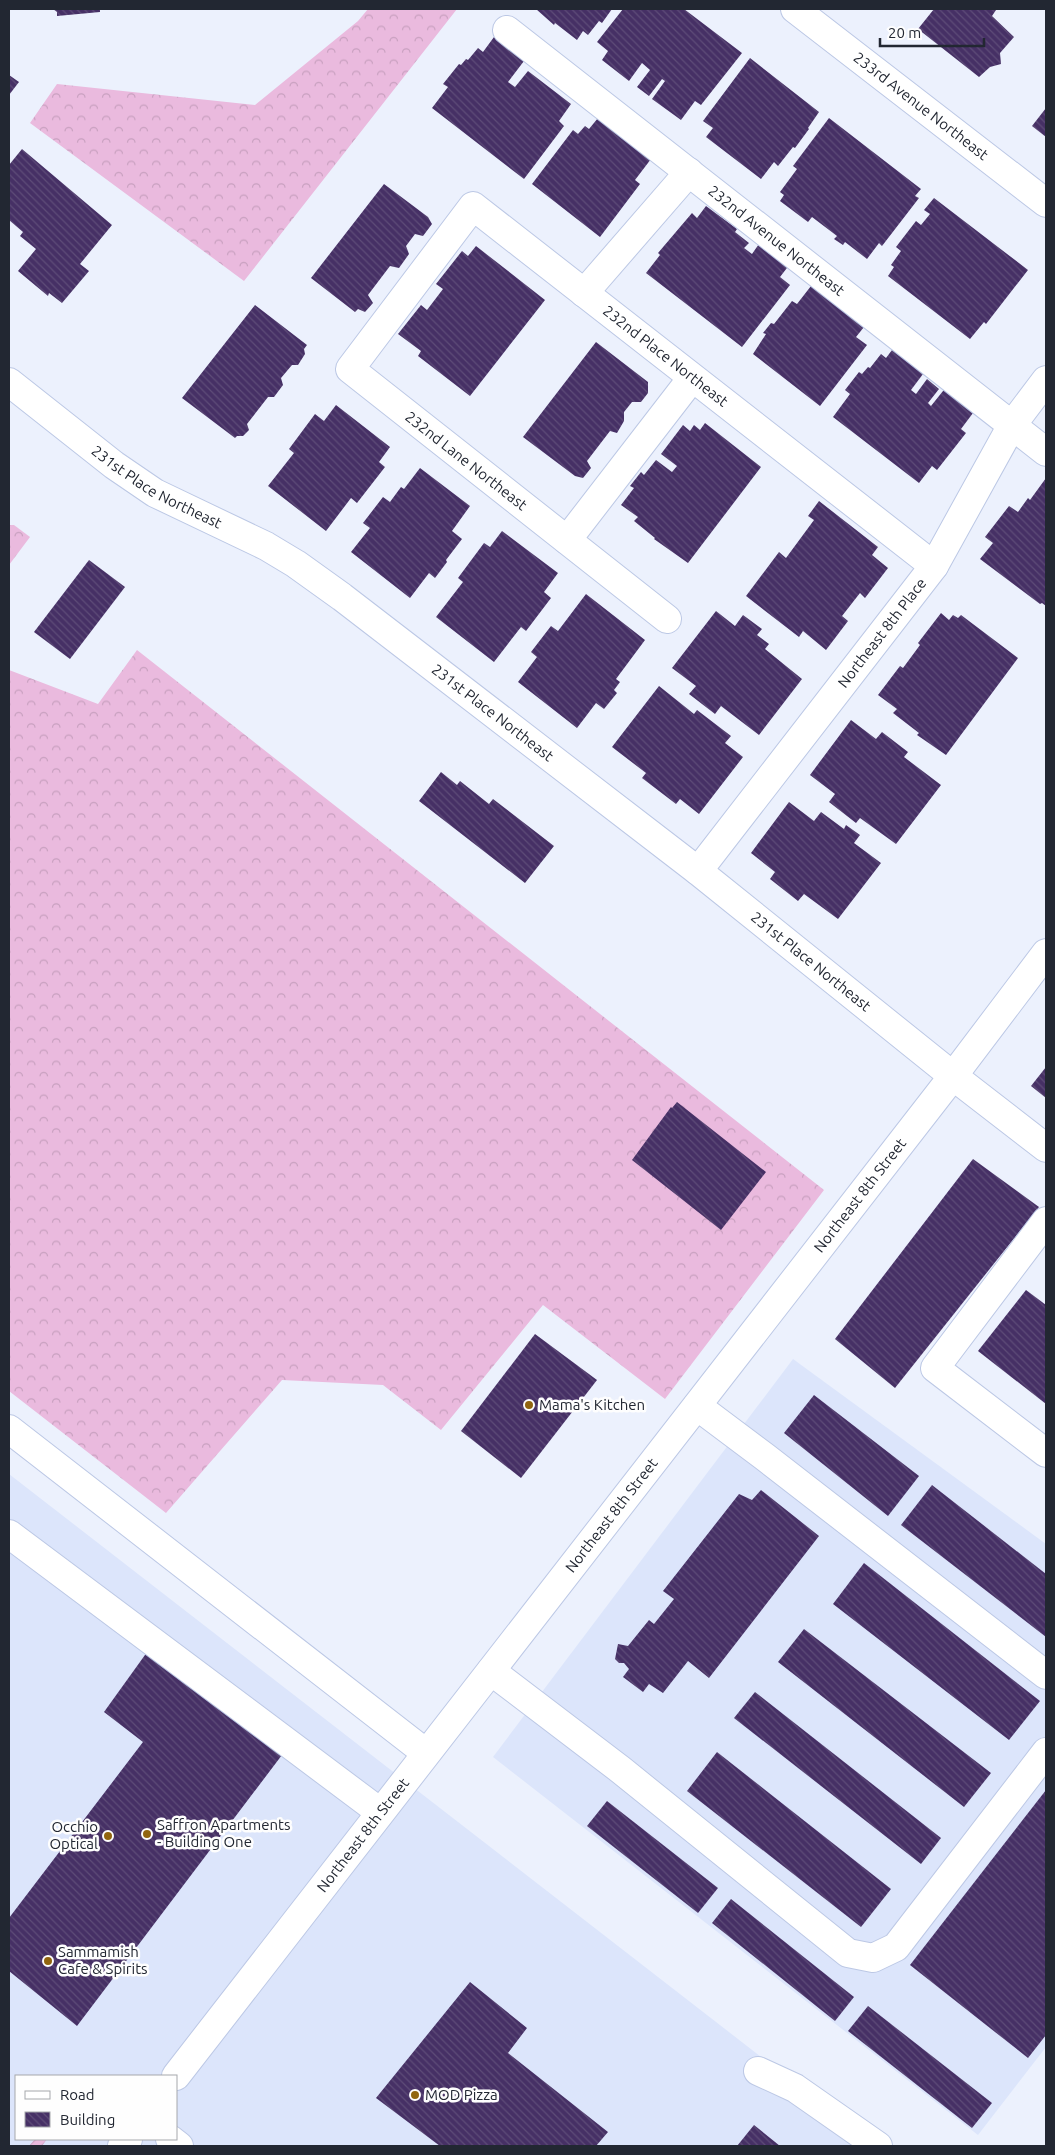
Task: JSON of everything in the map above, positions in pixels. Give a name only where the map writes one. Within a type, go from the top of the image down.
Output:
[{"type":"street","name":"233rd Avenue Northeast","points":[[795,9],[1046,204]]},
{"type":"street","name":"232nd Avenue Northeast","points":[[507,30],[1046,452]]},
{"type":"street","points":[[584,293],[689,172]]},
{"type":"street","name":"232nd Place Northeast","points":[[415,283],[473,206],[934,566]]},
{"type":"street","name":"232nd Lane Northeast","points":[[415,283],[350,369],[667,619]]},
{"type":"street","points":[[567,540],[692,378]]},
{"type":"street","name":"Northeast 8th Place","points":[[698,871],[934,566],[1012,425],[1046,380]]},
{"type":"street","name":"231st Place Northeast","points":[[9,382],[114,465],[155,493],[266,546],[296,564],[698,871],[1046,1148]]},
{"type":"street","name":"Northeast 8th Street","points":[[177,2075],[954,1076],[1046,953]]},
{"type":"street","points":[[1046,1221],[935,1368],[1046,1453]]},
{"type":"street","points":[[697,1406],[730,1429],[1046,1675]]},
{"type":"street","points":[[9,1429],[426,1753]]},
{"type":"street","points":[[9,1534],[380,1812]]},
{"type":"street","points":[[491,1671],[629,1776],[848,1953],[873,1958],[896,1947],[1046,1752]]},
{"type":"street","points":[[758,2071],[795,2088],[878,2146]]},
{"type":"shaded area","points":[[793,1359],[1046,1544],[1046,2047],[978,2135],[493,1757]]},
{"type":"shaded area","points":[[9,1474],[876,2146],[9,2146]]},
{"type":"green space","points":[[368,9],[457,9],[244,281],[30,123],[57,84],[255,105],[358,21]]},
{"type":"green space","points":[[9,525],[14,525],[30,537],[9,565]]},
{"type":"green space","points":[[137,650],[824,1190],[665,1399],[543,1305],[441,1430],[383,1385],[282,1380],[166,1513],[9,1391],[9,670],[98,704]]},
{"type":"green space","points":[[34,2140],[46,2140],[42,2146],[29,2146]]},
{"type":"building","points":[[53,9],[100,9],[100,12],[57,16],[57,12]]},
{"type":"building","points":[[536,9],[612,9],[602,23],[599,21],[588,35],[583,31],[577,40],[555,23],[554,25]]},
{"type":"building","points":[[623,9],[684,9],[742,53],[701,105],[695,101],[681,120],[652,99],[665,81],[662,79],[649,96],[637,87],[650,70],[642,63],[629,81],[602,60],[608,51],[597,42]]},
{"type":"building","points":[[934,9],[996,10],[992,16],[1014,37],[1000,53],[1001,64],[990,67],[979,77],[918,29]]},
{"type":"building","points":[[494,37],[524,61],[508,82],[515,87],[528,71],[571,104],[559,121],[564,126],[524,179],[432,108],[448,87],[443,84],[459,64],[461,65],[466,59],[468,60],[478,48],[483,52]]},
{"type":"building","points":[[750,58],[819,112],[795,148],[793,147],[778,166],[774,162],[761,179],[706,137],[713,128],[703,121]]},
{"type":"building","points":[[9,75],[19,82],[9,95]]},
{"type":"building","points":[[1046,108],[1046,137],[1032,126]]},
{"type":"building","points":[[598,118],[651,159],[635,180],[640,184],[600,237],[532,184],[573,130],[578,134],[585,126],[589,129]]},
{"type":"building","points":[[829,118],[921,189],[915,196],[919,198],[882,246],[879,243],[867,259],[845,242],[843,245],[834,239],[837,236],[812,217],[808,222],[780,201],[784,195],[780,192],[797,169],[793,166]]},
{"type":"building","points":[[22,149],[112,225],[80,264],[89,271],[62,303],[49,293],[48,296],[18,271],[36,249],[20,236],[23,232],[9,220],[9,165]]},
{"type":"building","points":[[384,184],[428,217],[432,224],[423,236],[415,234],[406,246],[409,254],[399,268],[390,266],[368,295],[373,303],[365,312],[358,309],[355,312],[311,278]]},
{"type":"building","points":[[934,198],[1028,270],[986,324],[984,322],[970,339],[888,276],[894,267],[891,265],[901,251],[896,247],[916,221],[921,225],[930,214],[924,210]]},
{"type":"building","points":[[706,206],[737,229],[735,232],[749,243],[744,248],[752,254],[761,241],[790,264],[780,277],[790,285],[742,347],[646,273],[660,255],[658,253],[692,213],[697,218]]},
{"type":"building","points":[[476,246],[545,300],[470,396],[418,356],[421,351],[398,334],[421,305],[427,310],[443,289],[436,284],[462,251],[468,256]]},
{"type":"building","points":[[811,286],[864,327],[856,337],[867,345],[820,406],[753,354],[766,334],[763,333],[771,323],[774,324],[792,301],[797,304]]},
{"type":"building","points":[[255,305],[307,345],[304,349],[305,354],[298,365],[292,365],[281,378],[283,385],[274,397],[268,397],[247,424],[249,430],[243,436],[235,438],[182,398]]},
{"type":"building","points":[[596,342],[648,382],[648,393],[641,402],[632,402],[624,412],[624,421],[617,433],[610,431],[587,461],[591,468],[583,478],[575,476],[523,437]]},
{"type":"building","points":[[895,346],[926,370],[911,390],[916,394],[927,379],[939,389],[928,403],[931,406],[947,386],[976,409],[961,429],[966,433],[937,470],[932,466],[919,483],[833,417],[850,394],[845,390],[859,372],[862,374],[868,367],[870,368],[881,354],[886,358]]},
{"type":"building","points":[[336,405],[390,447],[379,462],[385,467],[357,503],[351,498],[326,531],[268,486],[294,453],[289,449],[315,414],[324,421]]},
{"type":"building","points":[[705,423],[761,467],[688,563],[654,539],[634,521],[638,517],[621,505],[634,488],[630,486],[641,472],[644,475],[656,460],[672,472],[677,466],[661,454],[683,425],[690,431],[694,425],[700,430]]},
{"type":"building","points":[[420,468],[470,506],[452,531],[462,539],[446,560],[447,562],[435,578],[429,573],[410,598],[351,552],[370,528],[363,523],[383,497],[390,502],[401,487],[404,489]]},
{"type":"building","points":[[1046,478],[1046,606],[1042,603],[1040,604],[980,559],[993,543],[985,537],[1009,506],[1018,512],[1028,498],[1030,500]]},
{"type":"building","points":[[819,501],[878,547],[872,555],[888,568],[865,598],[860,593],[842,616],[848,621],[826,650],[803,631],[799,637],[746,596],[779,552],[786,558],[814,520],[808,516]]},
{"type":"building","points":[[502,531],[558,573],[544,592],[551,598],[526,631],[521,627],[494,662],[436,617],[463,582],[458,578],[484,543],[490,547]]},
{"type":"building","points":[[89,560],[125,587],[70,659],[34,632]]},
{"type":"building","points":[[586,594],[645,640],[616,679],[620,682],[614,690],[617,693],[604,709],[596,703],[577,728],[518,682],[537,657],[531,652],[551,626],[558,631]]},
{"type":"building","points":[[716,611],[735,626],[743,615],[762,629],[757,635],[769,644],[765,649],[802,679],[759,735],[721,706],[715,714],[689,694],[696,686],[672,668]]},
{"type":"building","points":[[941,613],[949,620],[953,615],[958,618],[961,615],[1018,658],[946,755],[917,735],[919,733],[893,713],[897,709],[878,695],[900,666],[903,668],[920,645],[918,643]]},
{"type":"building","points":[[659,686],[694,714],[697,710],[731,736],[725,743],[743,757],[699,814],[680,799],[676,804],[642,778],[646,773],[612,747]]},
{"type":"building","points":[[851,720],[876,739],[882,732],[908,752],[904,757],[941,785],[896,844],[860,818],[856,823],[829,802],[835,794],[810,775]]},
{"type":"building","points":[[441,772],[457,785],[460,781],[489,804],[493,799],[554,846],[525,883],[419,801]]},
{"type":"building","points":[[789,802],[814,821],[821,812],[844,829],[846,825],[860,835],[854,843],[881,863],[838,919],[804,894],[798,901],[770,879],[775,872],[751,853]]},
{"type":"building","points":[[1046,1067],[1046,1098],[1031,1086]]},
{"type":"building","points":[[677,1102],[766,1172],[721,1230],[632,1160],[671,1107]]},
{"type":"building","points":[[973,1159],[1039,1207],[895,1388],[835,1339]]},
{"type":"building","points":[[1026,1290],[1046,1305],[1046,1404],[978,1351]]},
{"type":"building","name":"Mama's Kitchen","points":[[535,1334],[597,1380],[521,1478],[461,1431]]},
{"type":"building","points":[[814,1395],[919,1476],[888,1516],[784,1433]]},
{"type":"building","points":[[932,1485],[1046,1574],[1046,1637],[901,1525]]},
{"type":"building","points":[[761,1490],[819,1536],[709,1678],[688,1661],[663,1693],[649,1684],[643,1692],[623,1677],[629,1669],[624,1663],[619,1663],[615,1659],[618,1644],[628,1646],[649,1620],[654,1624],[674,1599],[663,1591],[739,1494],[752,1500]]},
{"type":"building","points":[[864,1563],[1040,1701],[1009,1740],[833,1604]]},
{"type":"building","points":[[804,1629],[991,1773],[964,1807],[778,1662]]},
{"type":"building","name":"Saffron Apartments - Building One","points":[[150,1648],[285,1751],[77,2026],[9,1971],[9,1918],[143,1742],[104,1712]]},
{"type":"building","points":[[755,1692],[941,1838],[921,1864],[734,1718]]},
{"type":"building","points":[[717,1752],[891,1889],[861,1927],[687,1791]]},
{"type":"building","points":[[1046,1790],[1046,2035],[1028,2058],[910,1965]]},
{"type":"building","points":[[607,1801],[718,1888],[698,1913],[587,1826]]},
{"type":"building","points":[[731,1899],[854,1997],[835,2021],[712,1923]]},
{"type":"building","points":[[470,1982],[527,2028],[508,2053],[608,2132],[596,2146],[440,2146],[376,2098]]},
{"type":"building","points":[[868,2006],[992,2103],[972,2128],[848,2031]]},
{"type":"building","points":[[754,2125],[780,2146],[737,2146]]},
{"type":"place","name":"Mama's Kitchen","points":[[529,1405]]},
{"type":"place","name":"Saffron Apartments - Building One","points":[[147,1834]]},
{"type":"place","name":"Occhio Optical","points":[[108,1836]]},
{"type":"place","name":"Sammamish Cafe & Spirits","points":[[48,1961]]},
{"type":"place","name":"MOD Pizza","points":[[415,2095]]}]
